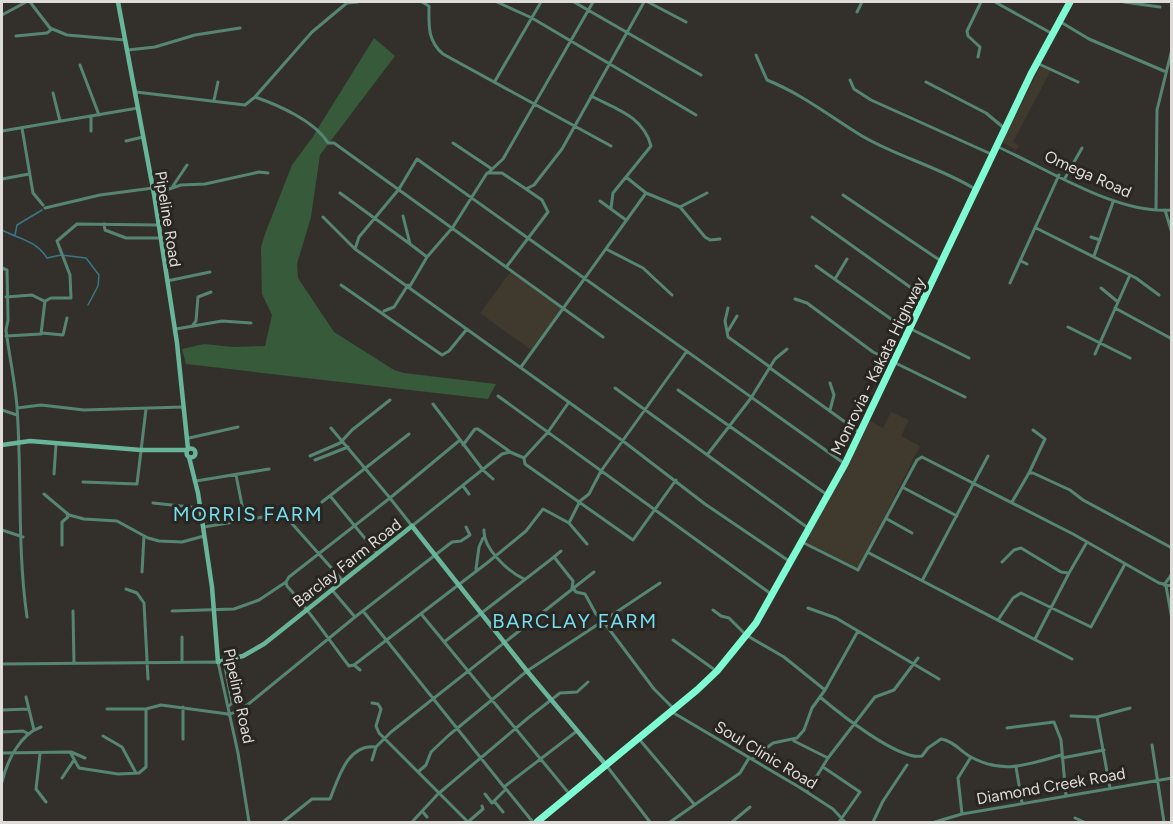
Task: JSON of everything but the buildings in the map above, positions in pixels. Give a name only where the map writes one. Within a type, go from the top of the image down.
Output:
[{"type":"highway","name":"Monrovia - Kakata Highway","points":[[533,822],[567,791],[639,739],[671,712],[717,671],[746,635],[772,595],[861,433],[943,262],[975,189],[1058,20],[1070,2]]},
{"type":"highway","name":"Monrovia - Kakata Highway","points":[[533,822],[671,712]]},
{"type":"street","points":[[16,2],[16,8]]},
{"type":"street","points":[[2,15],[28,2],[52,29],[74,37],[125,40]]},
{"type":"street","name":"Pipeline Road","points":[[117,2],[136,92],[153,191],[190,453],[203,527],[218,662],[238,753],[249,822]]},
{"type":"street","points":[[136,92],[245,105],[255,97],[312,32],[348,2],[358,2]]},
{"type":"street","points":[[422,2],[429,6],[428,25],[437,48],[611,146]]},
{"type":"street","points":[[498,2],[531,18],[696,115]]},
{"type":"street","points":[[495,81],[541,2]]},
{"type":"street","points":[[574,2],[701,75]]},
{"type":"street","points":[[392,319],[394,307],[428,257],[453,227],[487,173],[503,159],[593,2]]},
{"type":"street","points":[[526,189],[534,185],[562,149],[573,125],[646,2],[686,22]]},
{"type":"street","points":[[857,12],[862,2]]},
{"type":"street","points":[[978,57],[980,47],[968,36],[967,31],[981,2]]},
{"type":"street","points":[[995,2],[1052,33]]},
{"type":"street","points":[[1124,2],[1160,7]]},
{"type":"street","points":[[1058,20],[1089,39],[1164,71]]},
{"type":"street","points":[[127,50],[156,47],[195,34],[240,27]]},
{"type":"street","points":[[16,36],[47,33],[52,29]]},
{"type":"street","points":[[1156,209],[1157,110],[1164,71],[1172,49]]},
{"type":"street","points":[[756,55],[767,80],[791,91],[862,136],[953,176],[975,189]]},
{"type":"street","points":[[1037,63],[1078,82]]},
{"type":"street","points":[[80,65],[99,115]]},
{"type":"street","points":[[850,80],[854,89],[872,100],[993,154]]},
{"type":"street","points":[[214,100],[218,82]]},
{"type":"street","points":[[926,82],[986,113],[1005,130]]},
{"type":"street","points":[[53,93],[60,121]]},
{"type":"street","points":[[591,96],[641,123],[647,132],[651,146],[613,193],[610,208]]},
{"type":"street","points":[[255,97],[290,112],[322,135],[328,143],[334,143],[603,337]]},
{"type":"street","points":[[2,131],[138,108]]},
{"type":"street","points":[[91,117],[91,131]]},
{"type":"street","points":[[22,128],[34,197],[44,207],[100,195],[205,184],[260,171],[268,173]]},
{"type":"street","points":[[126,141],[142,137]]},
{"type":"street","points":[[453,143],[492,169]]},
{"type":"street","name":"Omega Road","points":[[997,146],[1114,202],[1131,207],[1172,210]]},
{"type":"street","points":[[1065,178],[1082,148]]},
{"type":"street","points":[[355,249],[359,237],[399,189],[417,159],[585,276],[845,464]]},
{"type":"street","points":[[172,187],[187,165]]},
{"type":"street","points":[[487,173],[502,173],[542,200],[548,212],[507,266]]},
{"type":"street","points":[[2,179],[29,174]]},
{"type":"street","points":[[1010,283],[1059,176]]},
{"type":"street","points":[[626,177],[646,193],[680,207],[705,237],[710,240],[720,240]]},
{"type":"street","points":[[340,193],[428,257]]},
{"type":"street","points":[[521,367],[646,193]]},
{"type":"street","points":[[680,207],[707,194]]},
{"type":"street","points":[[843,195],[943,262]]},
{"type":"street","points":[[600,201],[626,220]]},
{"type":"street","points":[[1094,256],[1114,202]]},
{"type":"street","points":[[1165,210],[1172,233]]},
{"type":"street","points":[[403,216],[410,244]]},
{"type":"street","points":[[323,217],[355,249],[623,441],[705,504],[790,562]]},
{"type":"street","points":[[812,217],[926,298]]},
{"type":"street","points":[[104,224],[105,230],[126,238],[159,238]]},
{"type":"street","points":[[45,301],[51,298],[69,299],[72,296],[70,275],[57,241],[71,226],[158,225]]},
{"type":"street","points":[[1036,228],[1130,275],[1159,295]]},
{"type":"street","points":[[1091,237],[1100,240]]},
{"type":"street","points":[[606,249],[643,268],[672,295]]},
{"type":"street","points":[[835,279],[848,259]]},
{"type":"street","points":[[1021,261],[1027,264]]},
{"type":"street","points":[[816,266],[911,330],[969,358]]},
{"type":"street","points":[[2,268],[7,270],[4,277],[6,336],[17,408],[23,537],[22,578],[27,616]]},
{"type":"street","points":[[165,282],[210,272]]},
{"type":"street","points":[[1095,354],[1130,275]]},
{"type":"street","points":[[341,285],[383,312],[441,355],[449,351],[467,328]]},
{"type":"street","points":[[1101,288],[1118,302]]},
{"type":"street","points":[[192,326],[196,321],[198,297],[211,292]]},
{"type":"street","points":[[6,297],[32,295],[45,301]]},
{"type":"street","points":[[795,299],[807,303],[873,352],[965,398]]},
{"type":"street","points":[[42,333],[45,301]]},
{"type":"street","points":[[383,312],[394,307]]},
{"type":"street","points":[[728,308],[725,321],[732,341],[861,433]]},
{"type":"street","points":[[1115,308],[1172,339]]},
{"type":"street","points":[[728,331],[737,316]]},
{"type":"street","points":[[6,336],[42,333],[63,335],[67,318]]},
{"type":"street","points":[[2,320],[6,326]]},
{"type":"street","points":[[174,329],[222,321],[251,323]]},
{"type":"street","points":[[1068,327],[1130,358]]},
{"type":"street","points":[[707,455],[751,398],[770,368],[787,349]]},
{"type":"street","points":[[569,523],[580,501],[589,494],[601,471],[687,351]]},
{"type":"street","points":[[830,383],[834,395],[830,410]]},
{"type":"street","points":[[615,388],[808,528]]},
{"type":"street","points":[[678,390],[826,495]]},
{"type":"street","points":[[498,396],[772,595]]},
{"type":"street","points":[[310,456],[342,440],[390,400]]},
{"type":"street","points":[[524,458],[548,432],[568,402]]},
{"type":"street","points":[[433,404],[483,470],[494,479]]},
{"type":"street","points":[[17,408],[41,405],[84,410],[185,407]]},
{"type":"street","points":[[83,482],[137,484],[146,409]]},
{"type":"street","points":[[2,410],[17,415]]},
{"type":"street","points":[[189,439],[238,428]]},
{"type":"street","points":[[331,428],[412,526],[502,454],[510,452]]},
{"type":"street","points":[[463,445],[475,429],[478,429],[510,452],[524,458]]},
{"type":"street","points":[[1012,502],[1046,439],[1033,430]]},
{"type":"street","points":[[322,502],[409,434]]},
{"type":"street","points":[[172,611],[234,609],[259,600],[286,582],[354,524],[460,441]]},
{"type":"street","points":[[2,445],[17,442],[56,442],[190,453]]},
{"type":"street","points":[[54,474],[56,442]]},
{"type":"street","points":[[315,460],[348,447]]},
{"type":"street","points":[[923,579],[988,456]]},
{"type":"street","points":[[802,542],[857,570],[869,553],[917,460],[922,457],[1012,502],[1165,585],[1172,585]]},
{"type":"street","points":[[524,458],[525,464],[548,483],[580,501],[633,540],[676,480]]},
{"type":"street","points":[[196,481],[269,469]]},
{"type":"street","points":[[1029,473],[1033,472],[1070,489],[1083,500],[1172,548]]},
{"type":"street","points":[[236,475],[243,510]]},
{"type":"street","points":[[463,486],[469,494]]},
{"type":"street","points":[[904,488],[957,516]]},
{"type":"street","points":[[44,494],[66,513],[84,519],[117,521],[144,536],[173,543],[204,536]]},
{"type":"street","points":[[331,496],[377,554]]},
{"type":"street","points":[[153,503],[200,508]]},
{"type":"street","points":[[286,582],[308,608],[349,666],[354,665],[420,615],[526,531],[543,510],[569,523],[580,539],[587,544]]},
{"type":"street","points":[[62,545],[62,522],[68,517],[66,513]]},
{"type":"street","points":[[203,527],[279,515],[279,518],[290,520],[292,525],[343,580]]},
{"type":"street","points":[[887,519],[912,533]]},
{"type":"street","name":"Barclay Farm Road","points":[[218,662],[230,661],[254,650],[412,526],[527,671],[605,764]]},
{"type":"street","points":[[106,709],[146,709],[161,705],[228,714],[246,706],[452,542],[461,541],[470,535],[466,527]]},
{"type":"street","points":[[2,530],[23,537]]},
{"type":"street","points":[[475,571],[484,530]]},
{"type":"street","points":[[142,572],[144,536]]},
{"type":"street","points":[[483,538],[496,555],[524,579]]},
{"type":"street","points":[[1035,639],[1087,542]]},
{"type":"street","points":[[1002,562],[1014,550],[1021,548],[1061,572],[1070,573]]},
{"type":"street","points":[[444,642],[561,550]]},
{"type":"street","points":[[869,553],[923,579],[1072,659]]},
{"type":"street","name":"Soul Clinic Road","points":[[554,557],[573,581],[572,589],[585,594],[596,615],[603,621],[671,712],[807,792],[833,809],[840,821],[845,822]]},
{"type":"street","points":[[998,621],[1018,594],[1091,627],[1125,564]]},
{"type":"street","points":[[283,822],[312,799],[330,799],[348,759],[386,740],[391,732],[594,572]]},
{"type":"street","points":[[1172,574],[1165,585],[1172,619]]},
{"type":"street","points":[[418,772],[426,765],[431,752],[527,671],[563,650],[660,583]]},
{"type":"street","points":[[126,589],[140,594],[144,603],[148,679]]},
{"type":"street","points":[[332,590],[355,617]]},
{"type":"street","points":[[808,608],[827,614],[939,679]]},
{"type":"street","points":[[713,610],[729,618],[746,635],[784,657],[825,690]]},
{"type":"street","points":[[73,611],[74,663]]},
{"type":"street","points":[[363,611],[388,639],[479,758],[533,822]]},
{"type":"street","points":[[420,615],[470,670],[491,702],[567,791]]},
{"type":"street","points":[[794,741],[804,730],[812,708],[825,690],[858,632]]},
{"type":"street","points":[[182,638],[182,662]]},
{"type":"street","points":[[673,640],[717,671]]},
{"type":"street","points":[[807,792],[828,758],[874,697],[898,686],[911,664],[918,658]]},
{"type":"street","points":[[2,664],[218,662]]},
{"type":"street","points":[[354,665],[360,670]]},
{"type":"street","points":[[225,667],[232,703],[227,708]]},
{"type":"street","points":[[412,822],[438,794],[479,758],[560,693],[577,692],[588,682]]},
{"type":"street","points":[[26,697],[34,730]]},
{"type":"street","points":[[820,697],[901,753],[916,758],[922,756],[928,748],[941,739],[971,757],[999,768],[1016,767],[1104,750]]},
{"type":"street","points":[[372,703],[380,706],[376,728],[466,822],[483,809],[482,806]]},
{"type":"street","points":[[183,707],[183,740]]},
{"type":"street","points":[[1071,717],[1097,717],[1130,708]]},
{"type":"street","points":[[2,710],[28,709]]},
{"type":"street","points":[[70,752],[79,768],[136,773],[146,767],[146,709]]},
{"type":"street","points":[[1097,717],[1110,788]]},
{"type":"street","points":[[1007,728],[1054,722],[1061,741],[1066,795]]},
{"type":"street","points":[[2,782],[15,748],[34,730],[41,728]]},
{"type":"street","points":[[2,732],[23,731],[29,734]]},
{"type":"street","points":[[494,801],[540,757],[577,731]]},
{"type":"street","points":[[103,736],[123,747],[136,773]]},
{"type":"street","points":[[639,739],[694,804]]},
{"type":"street","points":[[670,822],[740,773],[750,758],[773,743],[794,741],[828,758]]},
{"type":"street","points":[[1152,745],[1164,822]]},
{"type":"street","points":[[372,760],[376,747]]},
{"type":"street","points":[[2,753],[70,752],[79,753],[85,758]]},
{"type":"street","points":[[40,753],[36,789],[46,802]]},
{"type":"street","points":[[962,814],[958,778],[971,757]]},
{"type":"street","points":[[62,778],[75,759]]},
{"type":"street","points":[[605,764],[650,822]]},
{"type":"street","points":[[873,822],[883,801],[907,765]]},
{"type":"street","points":[[823,767],[860,792],[840,821]]},
{"type":"street","points":[[1016,767],[1022,803]]},
{"type":"street","name":"Diamond Creek Road","points":[[936,822],[962,814],[1172,778]]},
{"type":"street","points":[[485,794],[503,812]]},
{"type":"street","points":[[732,822],[750,807]]},
{"type":"street","points":[[422,811],[427,817]]},
{"type":"street","points":[[1075,818],[1084,822]]},
{"type":"shaded area","points":[[1041,65],[1051,70],[1013,142],[1019,146],[1016,150],[1002,142]]},
{"type":"shaded area","points":[[511,271],[562,308],[531,350],[480,313]]},
{"type":"shaded area","points":[[891,412],[909,420],[901,436],[920,446],[858,568],[804,541],[866,419],[883,428]]},
{"type":"green space","points":[[374,38],[395,56],[320,155],[311,217],[297,264],[298,278],[334,332],[394,370],[496,384],[488,399],[186,364],[182,349],[204,344],[233,347],[265,346],[272,315],[262,294],[261,247],[265,234],[292,165],[312,138]]},
{"type":"waterway","points":[[15,235],[17,225],[42,210]]},
{"type":"waterway","points":[[2,230],[38,247],[47,258],[61,255],[86,258],[99,275],[98,286],[88,305]]},
{"type":"district","name":"MORRIS FARM","points":[[248,514]]},
{"type":"district","name":"BARCLAY FARM","points":[[575,621]]}]
